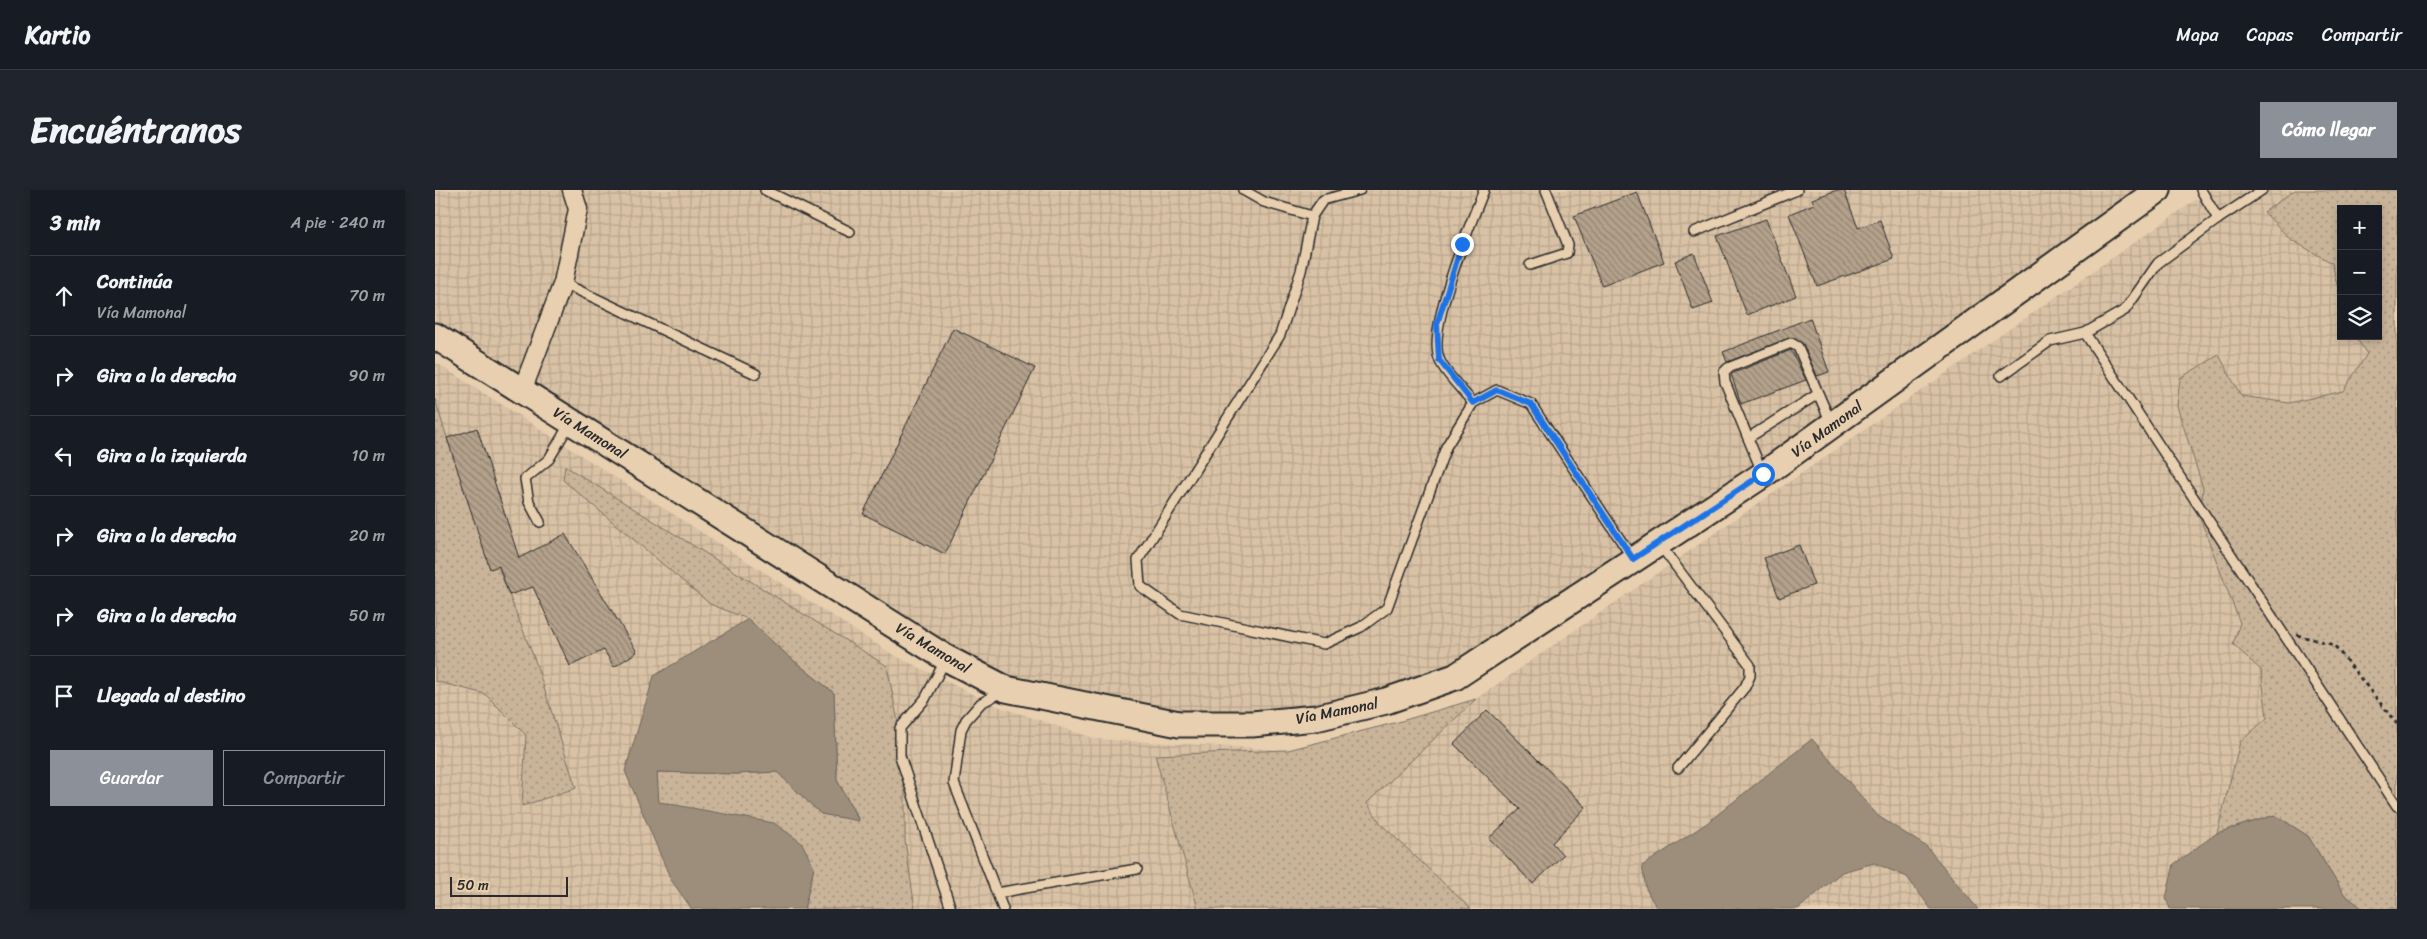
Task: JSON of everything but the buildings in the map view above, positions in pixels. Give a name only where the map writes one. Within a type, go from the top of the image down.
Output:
[{"type":"street","points":[[522,391],[563,283],[578,209],[572,190]]},
{"type":"street","name":"Vía Mamonal","points":[[435,336],[946,658],[1006,689],[1179,724],[1252,724],[1316,718],[1386,701],[1455,677],[1763,474],[2158,190]]},
{"type":"lane","points":[[765,190],[850,232]]},
{"type":"lane","points":[[1243,190],[1264,202],[1312,216]]},
{"type":"lane","points":[[1262,190],[1264,202]]},
{"type":"lane","points":[[1360,190],[1323,200],[1312,216],[1301,271],[1281,335],[1138,560],[1140,586],[1180,614],[1323,644],[1361,627],[1387,608],[1446,448],[1473,403],[1497,390],[1531,404],[1633,559]]},
{"type":"lane","points":[[1473,403],[1439,360],[1437,324],[1462,244],[1484,190]]},
{"type":"lane","points":[[1530,264],[1567,253],[1568,245],[1546,190]]},
{"type":"lane","points":[[1694,232],[1797,190]]},
{"type":"lane","points":[[2201,190],[2218,219]]},
{"type":"lane","points":[[2001,376],[2050,341],[2085,333],[2125,310],[2158,263],[2218,219],[2262,190]]},
{"type":"lane","points":[[563,283],[756,374]]},
{"type":"lane","points":[[2085,333],[2397,806]]},
{"type":"lane","points":[[1763,474],[1725,382],[1724,372],[1728,368],[1794,344],[1798,347],[1833,425]]},
{"type":"lane","points":[[1748,438],[1818,394]]},
{"type":"lane","points":[[540,522],[529,502],[525,479],[549,459],[571,421]]},
{"type":"lane","points":[[1658,543],[1750,665],[1750,676],[1745,687],[1678,768]]},
{"type":"lane","points":[[946,658],[925,699],[900,728],[900,756],[951,909]]},
{"type":"lane","points":[[1003,909],[954,783],[961,730],[966,720],[981,704],[1006,689]]},
{"type":"lane","points":[[997,894],[1137,869]]},
{"type":"path","points":[[2281,630],[2334,645],[2397,724]]},
{"type":"shaded area","points":[[435,190],[2158,190],[1455,677],[1252,724],[1006,689],[435,336]]},
{"type":"shaded area","points":[[2210,190],[2397,190],[2397,909],[2363,909],[2344,894],[2308,836],[2166,898],[2170,909],[435,909],[435,362],[892,654],[994,705],[1096,739],[1288,750],[1398,722],[1476,699]]},
{"type":"shaded area","points":[[2295,190],[2397,190],[2397,909],[2363,909],[2344,894],[2308,836],[2275,815],[2217,833],[2240,742],[2267,718],[2261,670],[2233,644],[2240,623],[2200,518],[2203,488],[2177,406],[2180,378],[2219,355],[2241,396],[2289,403],[2343,391],[2367,354],[2358,340],[2382,340],[2382,205],[2337,205],[2337,285],[2332,263],[2290,239],[2264,212]]},
{"type":"shaded area","points":[[435,399],[447,438],[536,663],[576,788],[522,806],[526,735],[485,694],[435,681]]},
{"type":"shaded area","points":[[565,466],[887,666],[905,758],[905,841],[915,909],[804,909],[814,868],[709,813],[658,802],[657,772],[735,774],[778,772],[821,814],[859,820],[837,780],[834,693],[788,656],[748,619],[710,604],[563,480]]},
{"type":"shaded area","points":[[748,619],[788,656],[834,693],[837,780],[859,821],[821,814],[777,772],[735,774],[657,772],[659,802],[774,823],[802,843],[814,868],[804,909],[692,909],[671,880],[625,771],[654,676]]},
{"type":"shaded area","points":[[1476,699],[1367,803],[1381,824],[1471,909],[1198,909],[1155,755],[1288,750],[1398,722]]},
{"type":"shaded area","points":[[1812,739],[1878,816],[1927,847],[1978,909],[1931,909],[1907,877],[1874,863],[1842,872],[1798,909],[1657,909],[1646,889],[1642,866],[1707,823]]},
{"type":"shaded area","points":[[2275,815],[2308,836],[2344,894],[2363,909],[2170,909],[2166,898],[2174,864],[2217,833]]},
{"type":"route","points":[[1462,244],[1437,324],[1439,360],[1473,403],[1497,390],[1531,404],[1585,483],[1633,559],[1763,474]]}]
